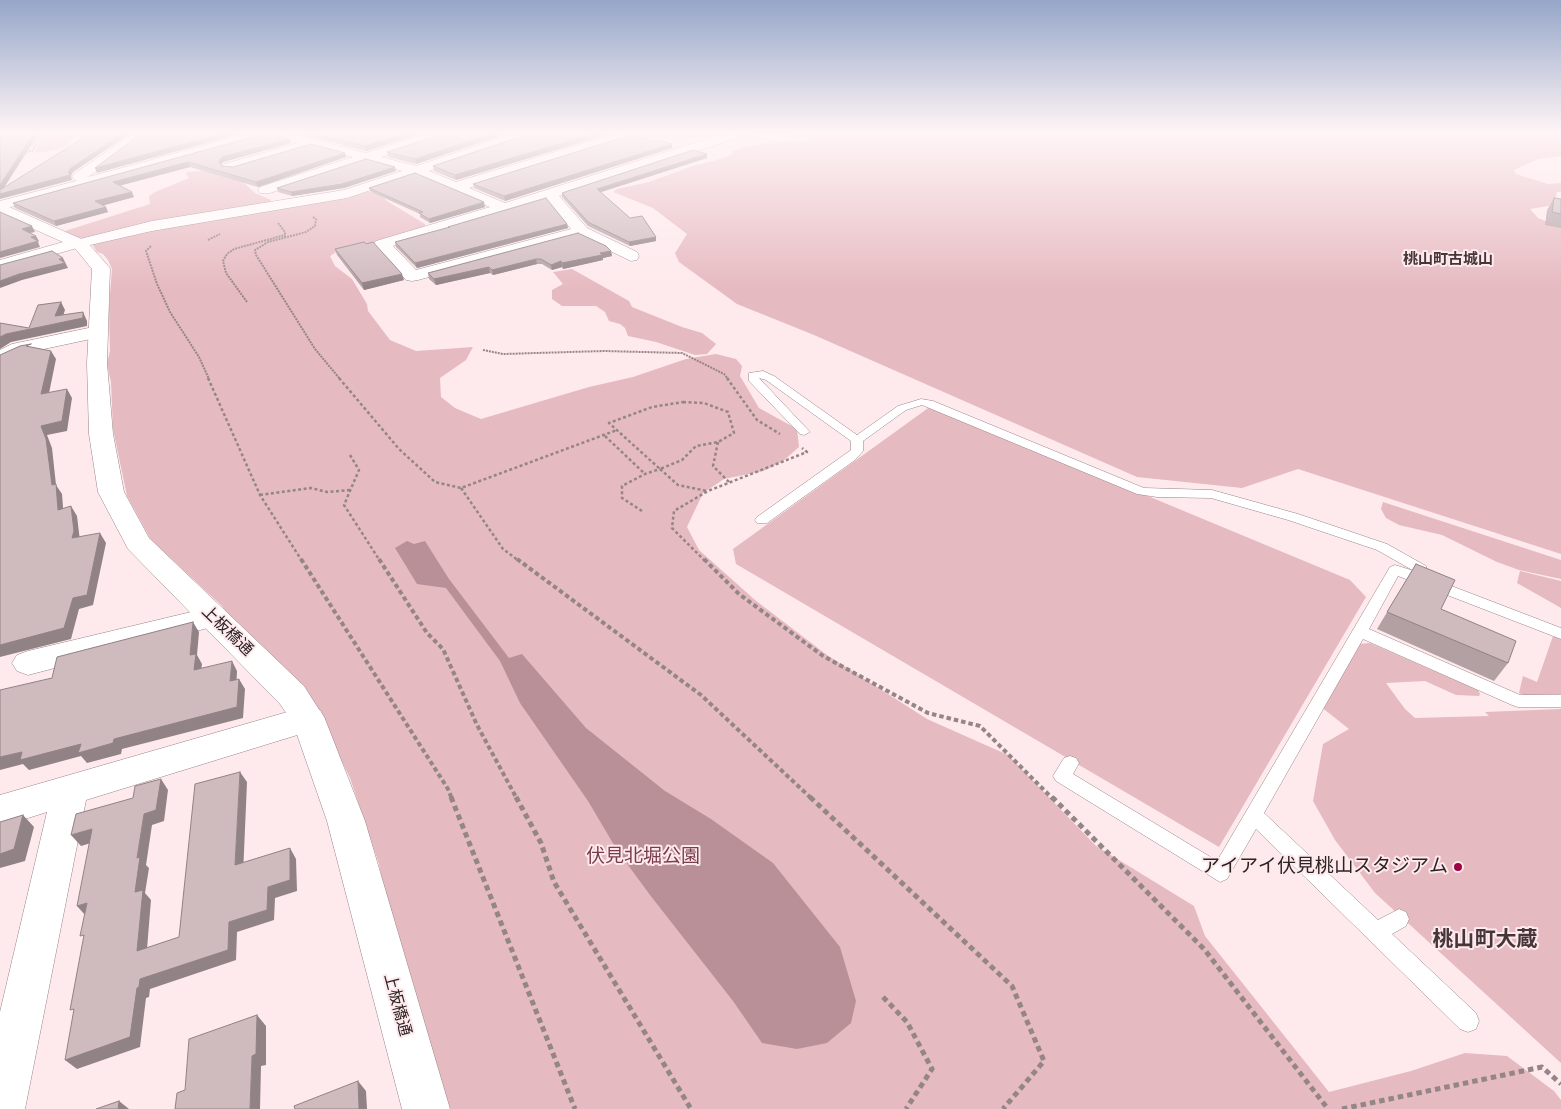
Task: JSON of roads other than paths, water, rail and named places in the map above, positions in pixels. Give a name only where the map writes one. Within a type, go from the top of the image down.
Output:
[{"type":"street","points":[[64,189],[70,185]]},
{"type":"street","points":[[0,207],[79,185]]},
{"type":"street","points":[[281,185],[265,190],[295,204]]},
{"type":"street","points":[[0,264],[152,226],[295,204],[347,194],[374,185]]},
{"type":"street","points":[[451,185],[504,208]]},
{"type":"street","points":[[456,187],[463,185]]},
{"type":"street","points":[[579,185],[382,244],[412,276],[581,231]]},
{"type":"street","points":[[550,194],[581,231],[631,256]]},
{"type":"street","name":"上板橋通","points":[[0,207],[79,244],[101,268],[97,363],[101,434],[111,492],[138,543],[292,695],[308,719],[346,821],[426,1109]]},
{"type":"street","points":[[0,358],[20,348],[98,332]]},
{"type":"street","points":[[28,663],[212,617]]},
{"type":"street","points":[[0,811],[308,719]]},
{"type":"street","points":[[1,1109],[70,790]]},
{"type":"lane","points":[[804,432],[754,381],[753,375],[763,374],[770,378],[857,440]]},
{"type":"lane","points":[[762,520],[851,457],[856,451],[857,440],[902,408],[911,404],[929,403],[1141,491],[1212,494],[1293,517],[1360,540],[1382,548],[1421,570],[1422,576],[1419,579]]},
{"type":"lane","points":[[1070,763],[1062,776],[1220,873],[1395,570],[1561,634]]},
{"type":"lane","points":[[1360,631],[1518,701],[1561,701]]},
{"type":"lane","points":[[1254,815],[1468,1021]]},
{"type":"lane","points":[[1376,932],[1399,919]]},
{"type":"place","name":"アイアイ伏見桃山スタジアム","points":[[1458,867]]},
{"type":"district","name":"桃山町古城山","points":[[1448,260]]},
{"type":"district","name":"桃山町大蔵","points":[[1485,940]]},
{"type":"park label","name":"伏見北堀公園","points":[[643,857]]}]
